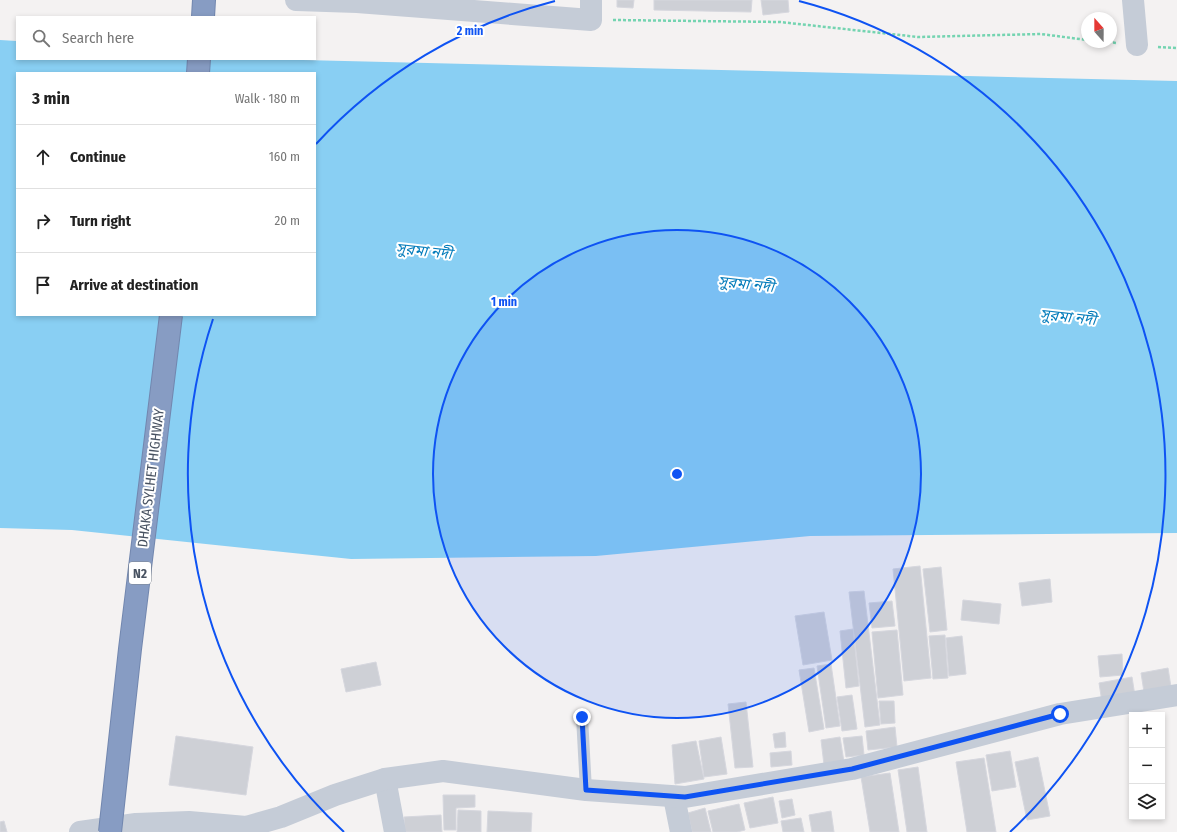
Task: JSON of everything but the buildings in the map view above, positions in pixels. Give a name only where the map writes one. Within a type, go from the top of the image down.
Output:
[{"type":"highway","points":[[203,16],[204,0]]},
{"type":"highway","points":[[198,72],[199,60]]},
{"type":"highway","name":"DHAKA SYLHET HIGHWAY","points":[[110,832],[130,649],[171,316]]},
{"type":"street","points":[[296,0],[591,10]]},
{"type":"street","points":[[1133,0],[1137,45]]},
{"type":"street","points":[[80,832],[136,824],[189,822],[246,827],[281,817],[335,795],[385,778],[443,771],[586,790],[685,797],[852,769],[1060,714],[1177,694]]},
{"type":"street","points":[[385,778],[395,832]]},
{"type":"street","points":[[674,797],[681,832]]},
{"type":"lane","points":[[582,717],[586,790]]},
{"type":"path","points":[[591,10],[780,22],[918,37],[1041,34],[1081,39]]},
{"type":"water","name":"সুরমা নদী","points":[[0,40],[16,41],[16,60],[304,60],[1177,81],[1177,533],[810,536],[596,556],[351,559],[72,530],[0,528]]},
{"type":"route","points":[[582,717],[586,790],[685,797],[852,769],[1060,714]]}]
